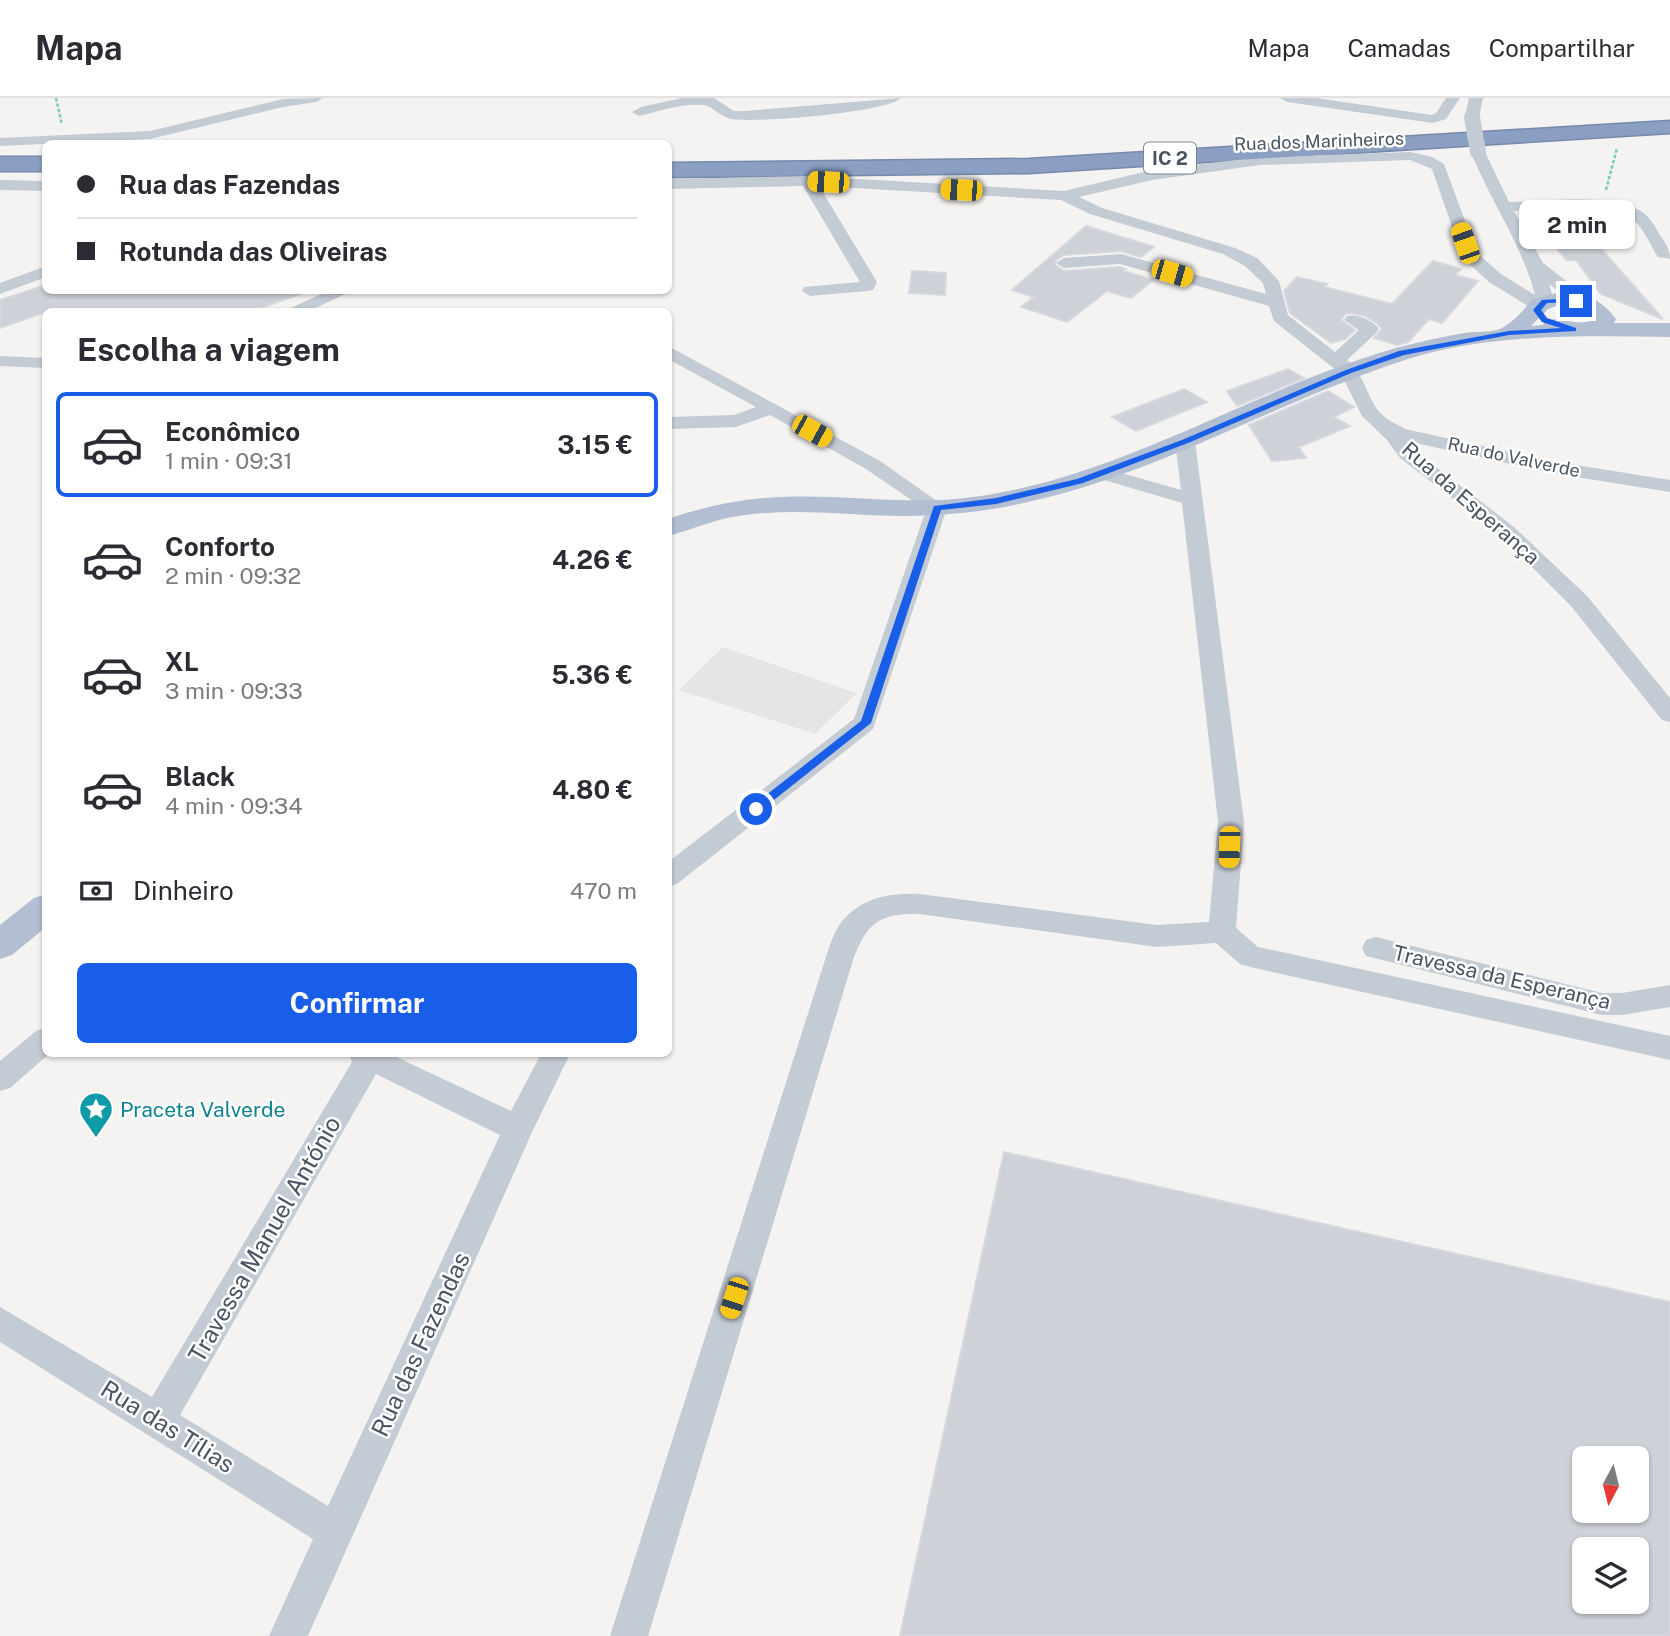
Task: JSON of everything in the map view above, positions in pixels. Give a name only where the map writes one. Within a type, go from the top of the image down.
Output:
[{"type":"highway","name":"IC 2","points":[[672,163],[883,163],[1044,159],[1670,121]]},
{"type":"highway","name":"IC 2","points":[[672,170],[1029,166],[1670,127]]},
{"type":"highway","points":[[0,164],[42,164]]},
{"type":"highway","points":[[0,171],[40,181]]},
{"type":"main road","points":[[1509,333],[1540,305],[1544,320],[1629,319],[1670,324]]},
{"type":"main road","points":[[672,526],[708,512],[751,505],[937,508],[1023,496],[1101,473],[1185,441],[1343,366],[1423,348],[1588,318],[1670,331]]},
{"type":"main road","points":[[0,945],[42,909]]},
{"type":"street","points":[[65,140],[128,138],[172,132],[283,103],[316,98]]},
{"type":"street","points":[[639,112],[700,100],[709,101],[733,115],[859,106],[894,98]]},
{"type":"street","points":[[1287,98],[1433,119],[1441,116],[1453,98]]},
{"type":"street","points":[[1476,98],[1472,117],[1478,152],[1504,207],[1536,266],[1588,318]]},
{"type":"street","points":[[0,142],[42,141]]},
{"type":"street","name":"Rua dos Marinheiros","points":[[1064,196],[1152,175],[1260,161],[1385,156],[1427,160],[1439,167],[1469,255],[1495,278],[1540,305]]},
{"type":"street","points":[[0,185],[40,181]]},
{"type":"street","points":[[0,196],[40,181]]},
{"type":"street","points":[[808,181],[869,282],[867,286],[859,289],[810,291]]},
{"type":"street","points":[[672,184],[808,181],[1064,196],[1096,211],[1240,256],[1266,274],[1280,317],[1292,329],[1343,366],[1369,412],[1379,422]]},
{"type":"street","points":[[1504,207],[1601,207],[1636,215],[1668,257]]},
{"type":"street","points":[[1064,263],[1121,259],[1275,298]]},
{"type":"street","points":[[1536,266],[1540,305]]},
{"type":"street","points":[[0,289],[42,273]]},
{"type":"street","points":[[300,308],[336,294]]},
{"type":"street","points":[[1343,366],[1370,329],[1353,320]]},
{"type":"street","points":[[672,353],[873,465],[937,508],[865,723],[672,874]]},
{"type":"street","points":[[0,361],[42,363]]},
{"type":"street","points":[[672,423],[736,421],[771,408]]},
{"type":"street","name":"Rua do Valverde","points":[[1379,422],[1399,433],[1539,464],[1670,486]]},
{"type":"street","name":"Rua da Esperança","points":[[1379,422],[1407,454],[1507,531],[1579,601],[1670,713]]},
{"type":"street","points":[[1185,441],[1231,822],[1222,932]]},
{"type":"street","points":[[1101,473],[1194,500]]},
{"type":"street","points":[[629,1636],[849,931],[889,903],[920,904],[1157,936],[1222,932],[1250,956],[1670,1048]]},
{"type":"street","name":"Travessa da Esperança","points":[[1376,948],[1602,1004],[1622,1004],[1670,996]]},
{"type":"street","points":[[0,1079],[42,1043]]},
{"type":"street","name":"Travessa Manuel António","points":[[158,1420],[366,1057]]},
{"type":"street","points":[[371,1057],[518,1129]]},
{"type":"street","name":"Rua das Fazendas","points":[[288,1636],[518,1129],[554,1057]]},
{"type":"street","name":"Rua das Tílias","points":[[0,1323],[335,1531]]},
{"type":"path","points":[[56,98],[65,140]]},
{"type":"path","points":[[1601,207],[1614,151],[1623,141]]},
{"type":"shaded area","points":[[723,647],[857,693],[815,734],[679,690]]},
{"type":"building","points":[[1538,223],[1585,223],[1602,244],[1597,244],[1663,319],[1601,294],[1576,260],[1566,260]]},
{"type":"building","points":[[1086,226],[1154,247],[1141,257],[1121,251],[1064,255],[1055,261],[1055,265],[1064,271],[1120,267],[1126,269],[1123,271],[1153,280],[1131,298],[1107,291],[1067,322],[1021,307],[1034,297],[1012,290]]},
{"type":"building","points":[[1433,261],[1461,269],[1455,275],[1478,281],[1442,323],[1429,319],[1408,342],[1397,345],[1374,338],[1382,329],[1378,324],[1365,316],[1351,313],[1345,314],[1341,320],[1355,330],[1345,339],[1331,343],[1290,313],[1284,291],[1297,277],[1327,284],[1324,287],[1392,304]]},
{"type":"building","points":[[912,271],[946,273],[945,295],[909,293]]},
{"type":"building","points":[[42,286],[42,294],[300,294],[261,308],[42,308],[42,313],[0,328],[0,300]]},
{"type":"building","points":[[1288,369],[1304,378],[1237,406],[1227,391]]},
{"type":"building","points":[[1184,389],[1207,402],[1136,431],[1112,417]]},
{"type":"building","points":[[1328,391],[1354,407],[1334,417],[1350,426],[1299,447],[1306,458],[1272,461],[1249,425]]},
{"type":"building","points":[[1004,1152],[1670,1302],[1670,1636],[900,1636]]},
{"type":"place","name":"Praceta Valverde","points":[[96,1139]]},
{"type":"route","points":[[756,809],[865,723],[937,508],[996,501],[1080,481],[1402,353],[1509,333],[1574,330],[1544,320],[1537,310],[1545,301],[1576,301]]}]
